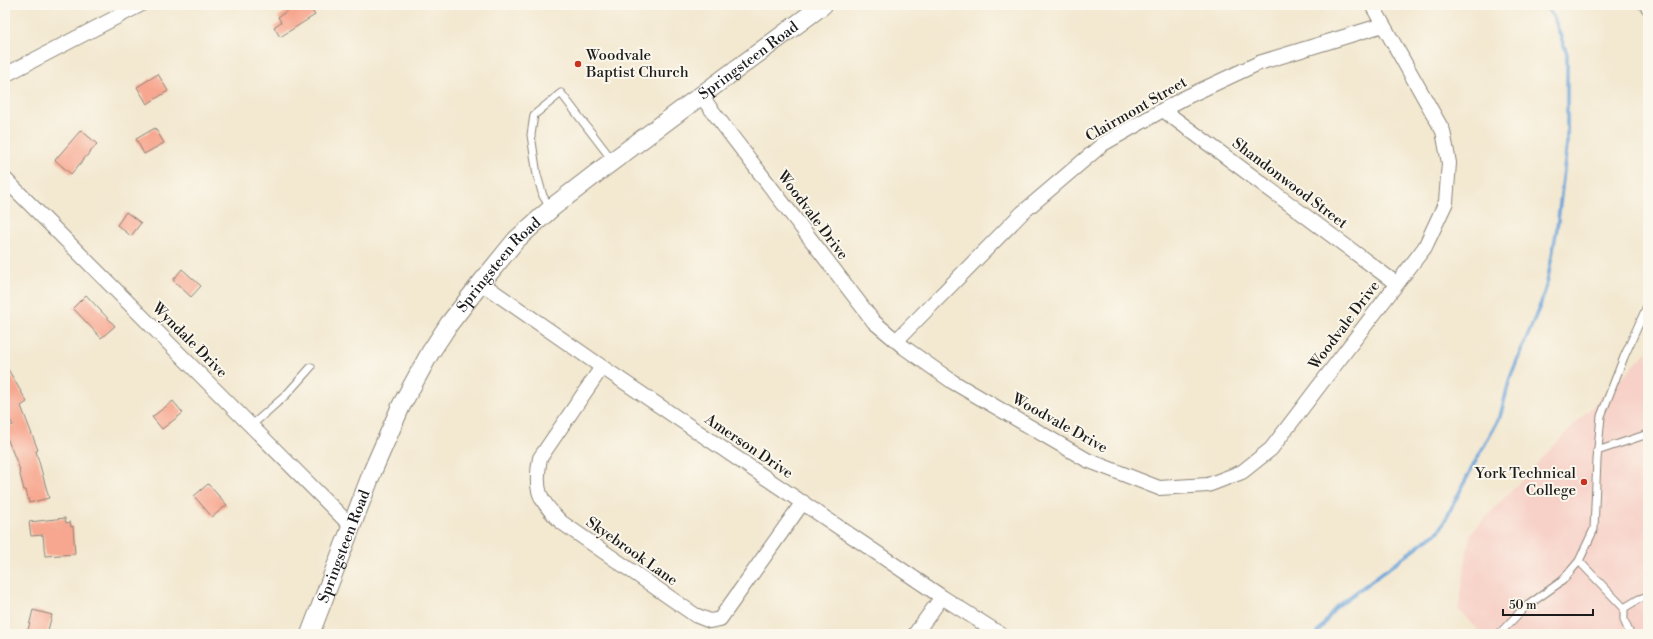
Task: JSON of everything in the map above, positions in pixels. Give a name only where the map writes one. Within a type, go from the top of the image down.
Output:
[{"type":"street","points":[[5,75],[140,5]]},
{"type":"street","name":"Woodvale Drive","points":[[701,96],[874,322],[896,341],[953,382],[1087,460],[1159,488],[1208,485],[1242,472],[1271,449],[1425,247],[1446,202],[1449,163],[1443,131],[1372,5]]},
{"type":"street","name":"Springsteen Road","points":[[310,634],[373,470],[405,399],[426,359],[449,324],[481,283],[516,240],[551,209],[817,7]]},
{"type":"street","name":"Clairmont Street","points":[[896,341],[1022,213],[1103,144],[1182,99],[1259,63],[1383,24]]},
{"type":"street","name":"Shandonwood Street","points":[[1163,110],[1397,284]]},
{"type":"street","name":"Wyndale Drive","points":[[5,179],[351,526]]},
{"type":"street","name":"Amerson Drive","points":[[481,283],[602,367],[942,597],[1000,634]]},
{"type":"street","name":"Skyebrook Lane","points":[[602,367],[540,458],[536,476],[539,492],[545,506],[561,522],[695,615],[710,621],[720,619],[803,502]]},
{"type":"street","points":[[915,634],[942,597]]},
{"type":"lane","points":[[1642,5],[1648,12]]},
{"type":"lane","points":[[551,209],[543,196],[537,175],[531,135],[534,115],[561,93],[613,161]]},
{"type":"lane","points":[[1499,634],[1524,608],[1562,581],[1579,561],[1594,528],[1597,451],[1601,416],[1648,304]]},
{"type":"lane","points":[[251,426],[286,395],[310,367]]},
{"type":"lane","points":[[1597,451],[1648,434]]},
{"type":"lane","points":[[1579,561],[1624,608],[1624,620],[1630,634]]},
{"type":"lane","points":[[1624,608],[1639,599],[1648,596]]},
{"type":"shaded area","name":"York Technical College","points":[[1648,351],[1648,634],[1482,634],[1458,609],[1470,534],[1569,430]]},
{"type":"building","points":[[296,5],[308,5],[315,15],[280,37],[274,27],[281,22],[278,17]]},
{"type":"building","points":[[158,74],[168,91],[147,104],[137,87]]},
{"type":"building","points":[[155,128],[164,143],[144,154],[136,139]]},
{"type":"building","points":[[81,130],[97,144],[71,174],[55,160]]},
{"type":"building","points":[[126,212],[141,223],[131,236],[117,225]]},
{"type":"building","points":[[182,269],[201,286],[191,297],[173,280]]},
{"type":"building","points":[[86,295],[115,326],[101,338],[73,308]]},
{"type":"building","points":[[5,364],[27,402],[21,406],[38,450],[36,451],[49,498],[29,503],[26,490],[24,490],[20,470],[5,433],[5,428],[13,425],[5,411]]},
{"type":"building","points":[[173,401],[183,413],[162,429],[152,417]]},
{"type":"building","points":[[208,484],[227,505],[212,517],[194,496]]},
{"type":"building","points":[[65,518],[66,523],[70,522],[71,527],[73,526],[75,554],[45,556],[43,535],[31,536],[29,522]]},
{"type":"building","points":[[33,610],[52,615],[47,634],[27,634]]},
{"type":"waterway","points":[[1317,634],[1336,607],[1440,530],[1500,417],[1510,378],[1541,303],[1547,283],[1557,228],[1567,145],[1567,54],[1554,18],[1545,5]]},
{"type":"place","name":"Woodvale Baptist Church","points":[[578,64]]},
{"type":"place","name":"York Technical College","points":[[1584,482]]}]
